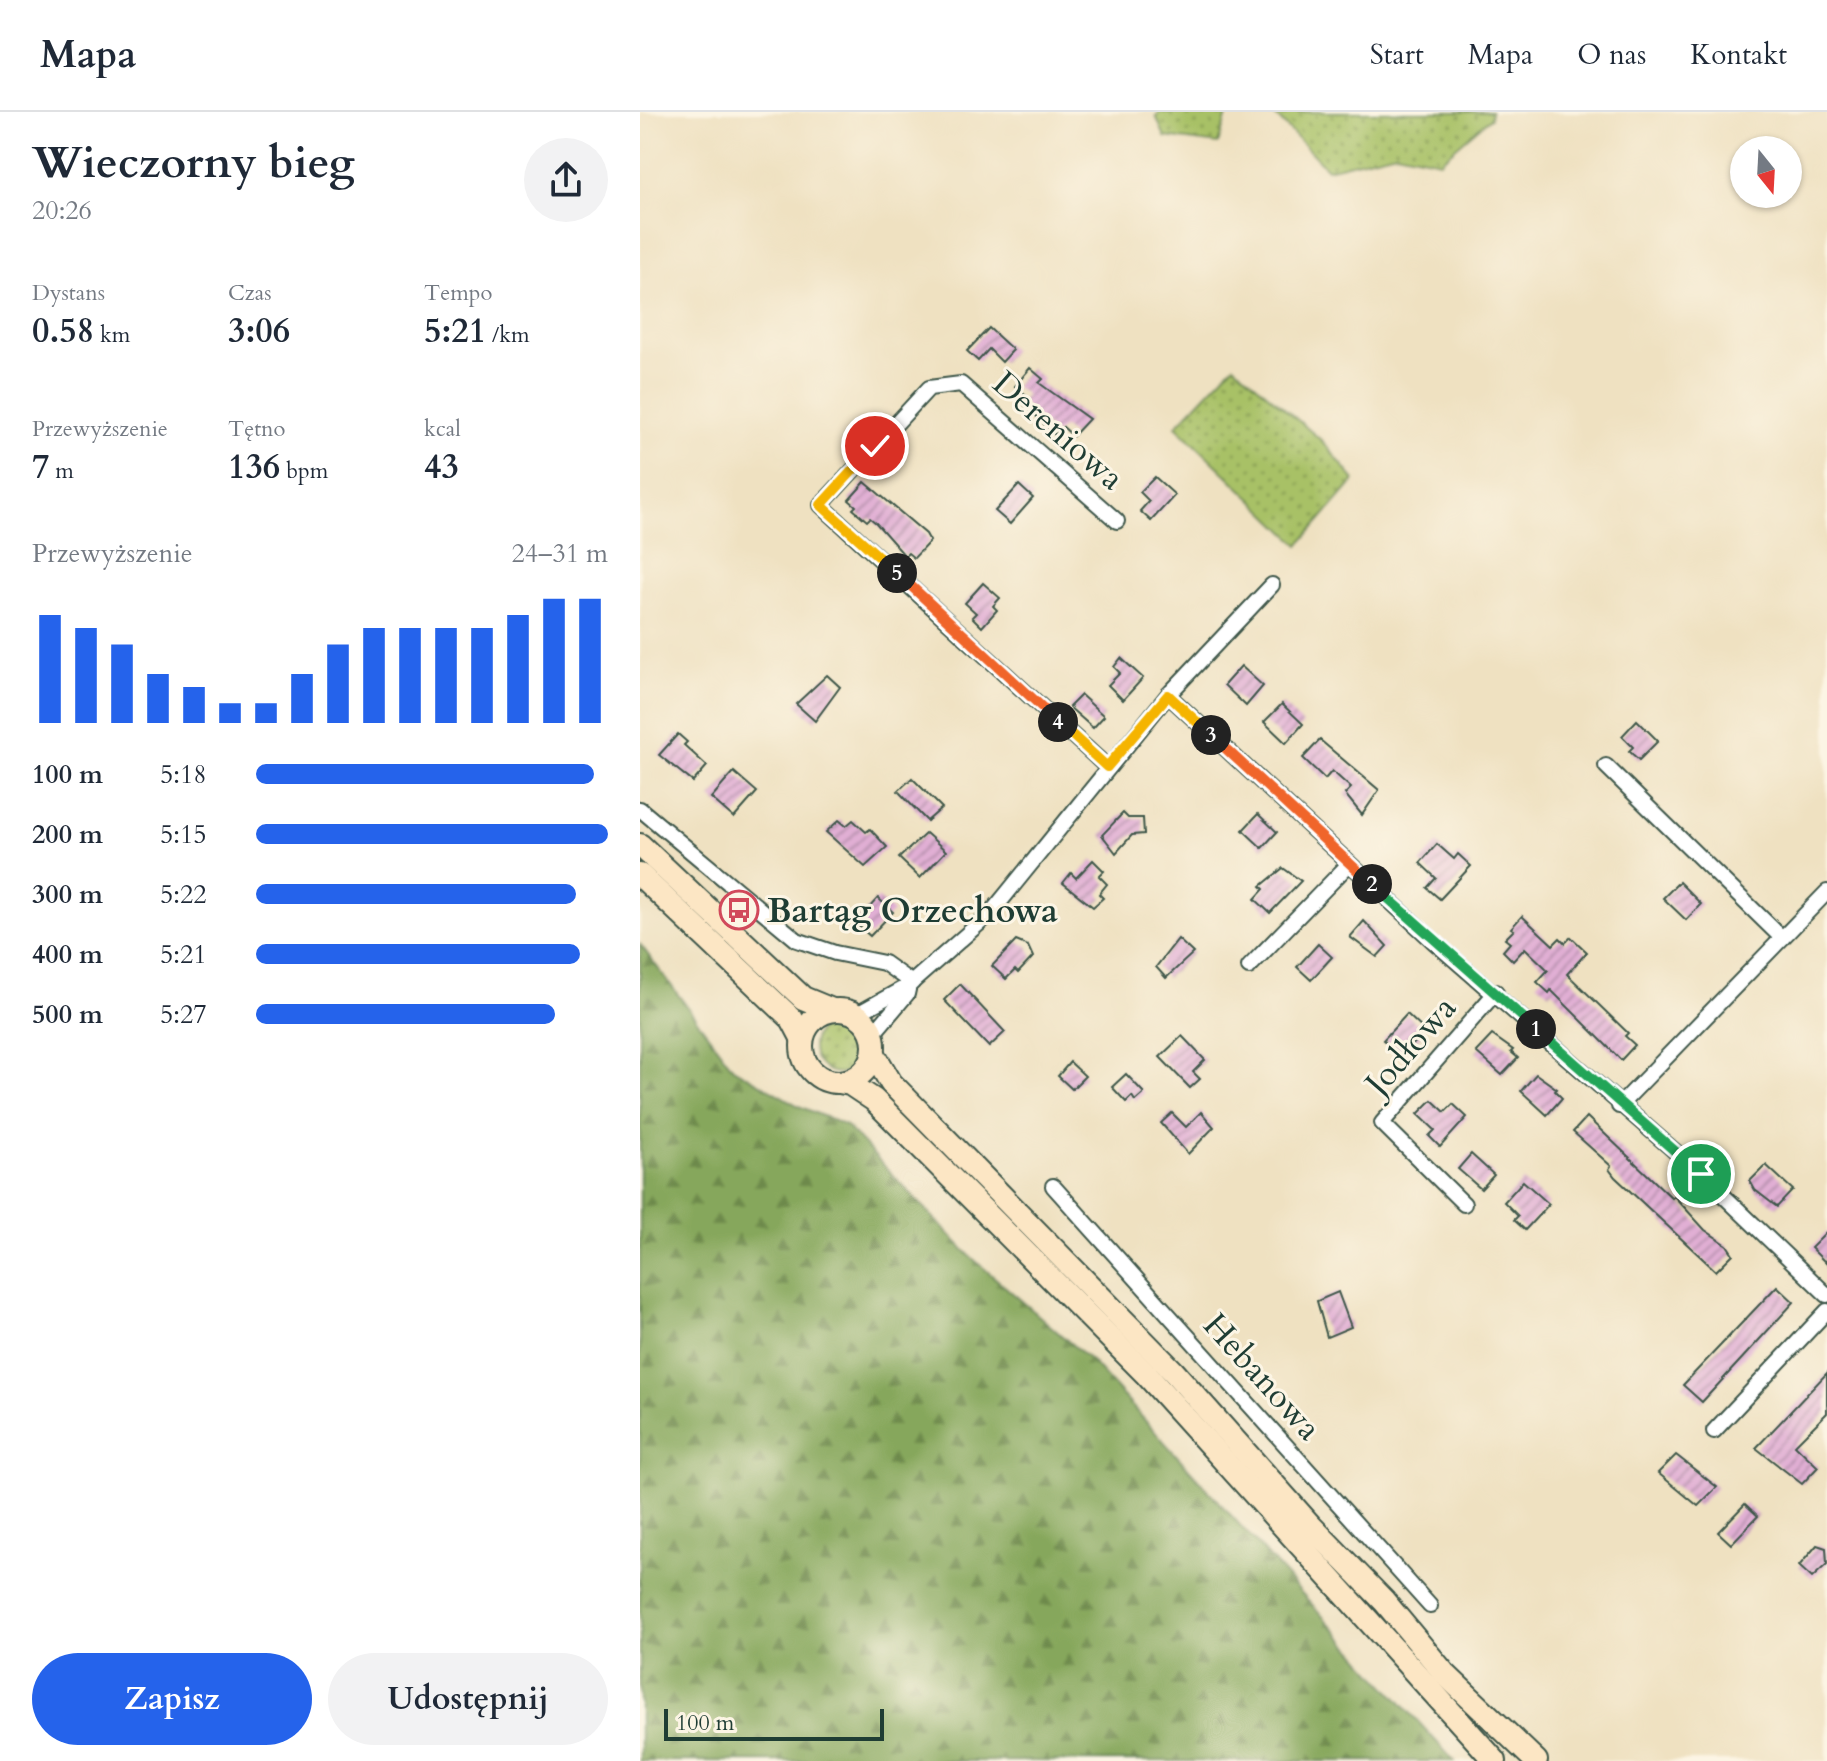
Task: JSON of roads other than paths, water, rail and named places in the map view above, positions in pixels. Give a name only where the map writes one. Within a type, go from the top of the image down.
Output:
[{"type":"main road","points":[[640,845],[803,998],[832,1010],[857,1014],[891,1083],[1106,1300],[1310,1525],[1384,1601],[1445,1674],[1536,1761]]},
{"type":"main road","points":[[640,875],[792,1019],[802,1038],[804,1060],[810,1069],[818,1076],[861,1089],[874,1100],[1145,1373],[1495,1761]]},
{"type":"main road","points":[[802,1038],[813,1019],[832,1010]]},
{"type":"main road","points":[[839,1082],[857,1077],[873,1044]]},
{"type":"street","name":"Dereniowa","points":[[1107,767],[821,505],[929,388],[961,384],[1117,521]]},
{"type":"street","points":[[857,1014],[910,984],[991,913],[1168,695],[1272,585]]},
{"type":"street","points":[[1168,695],[1433,941],[1496,992],[1619,1106],[1701,1174],[1827,1295]]},
{"type":"street","points":[[1606,766],[1782,938]]},
{"type":"street","points":[[640,809],[797,940],[835,953],[884,963],[910,984]]},
{"type":"street","points":[[1249,967],[1349,864]]},
{"type":"street","points":[[1619,1106],[1827,892]]},
{"type":"street","points":[[873,1044],[907,994],[910,984]]},
{"type":"street","name":"Jodłowa","points":[[1464,1204],[1382,1123],[1496,992]]},
{"type":"street","name":"Hebanowa","points":[[1053,1186],[1430,1606]]},
{"type":"street","points":[[1714,1431],[1827,1311]]},
{"type":"place","name":"Bartąg Orzechowa","points":[[739,910]]}]
